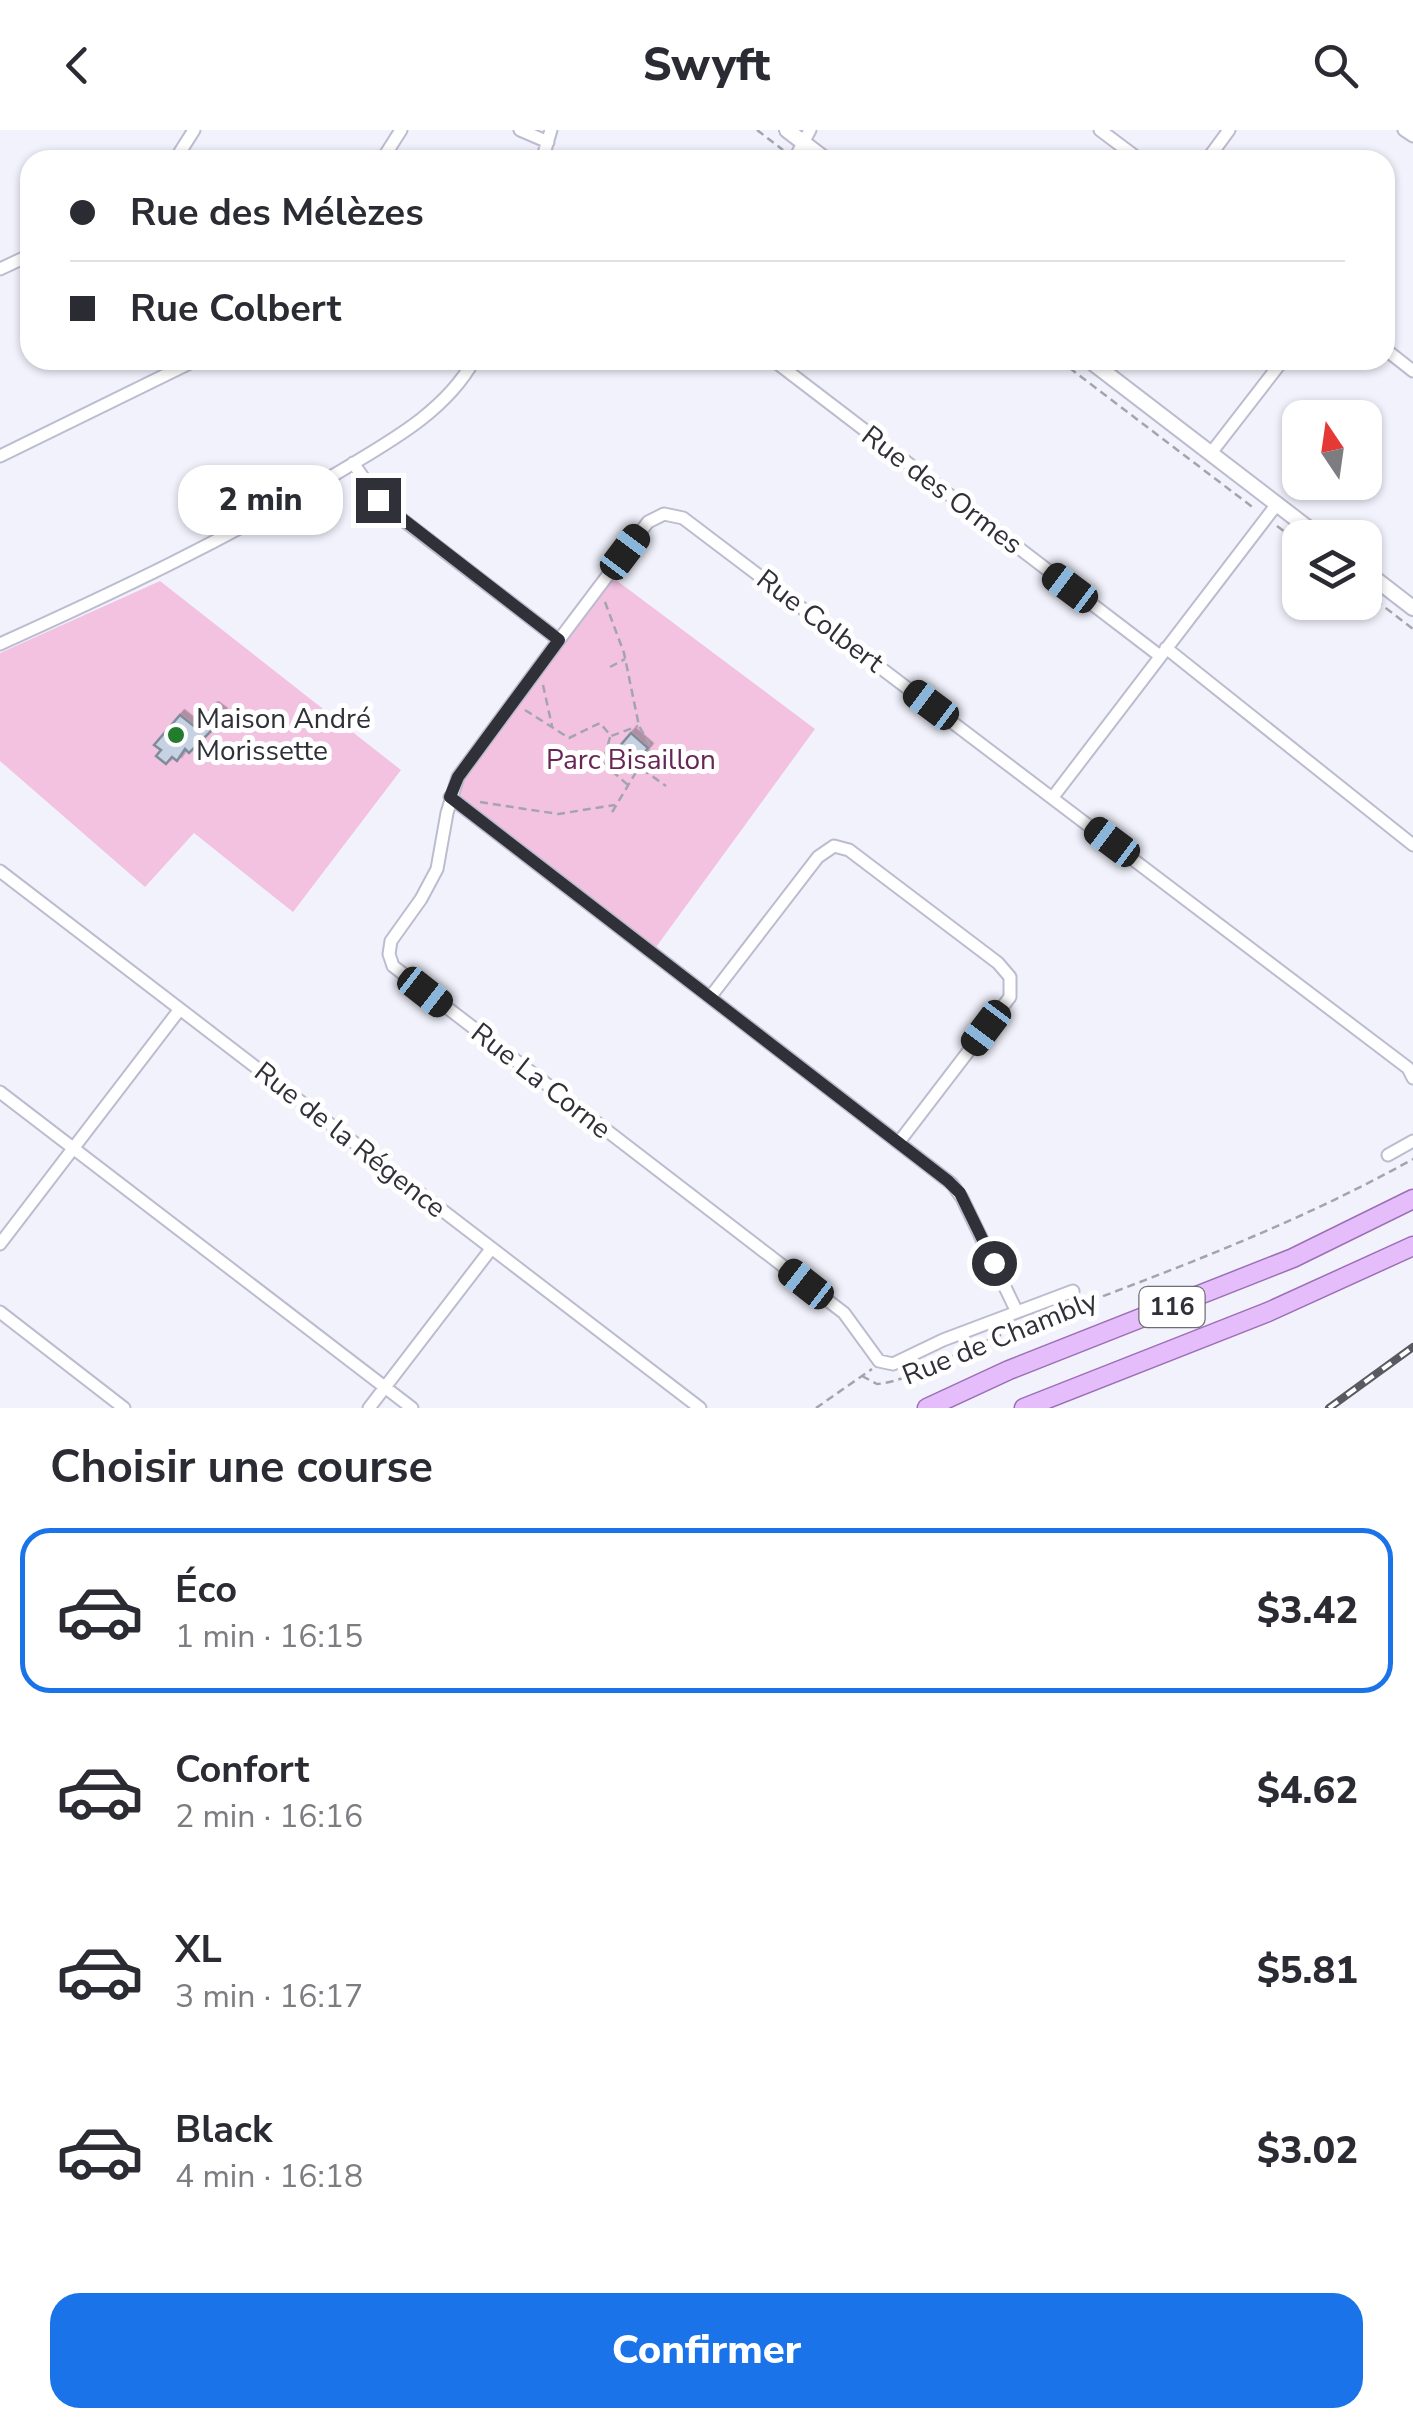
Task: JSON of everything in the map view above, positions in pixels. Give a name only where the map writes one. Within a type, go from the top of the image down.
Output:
[{"type":"main road","name":"116","points":[[927,1408],[1009,1370],[1276,1265],[1413,1198]]},
{"type":"main road","name":"116","points":[[1024,1408],[1282,1306],[1413,1246]]},
{"type":"street","points":[[520,130],[549,136]]},
{"type":"street","points":[[787,130],[807,136]]},
{"type":"street","points":[[1100,130],[1127,150]]},
{"type":"street","points":[[1404,130],[1413,136]]},
{"type":"street","points":[[0,456],[176,370]]},
{"type":"street","points":[[0,644],[185,559],[353,463],[434,409],[467,370]]},
{"type":"street","name":"Rue des Ormes","points":[[785,370],[1163,652],[1413,845]]},
{"type":"street","points":[[1102,370],[1298,520]]},
{"type":"street","points":[[1212,454],[1276,370]]},
{"type":"street","points":[[353,463],[382,504],[559,640]]},
{"type":"street","points":[[1053,797],[1277,504]]},
{"type":"street","name":"Rue Colbert","points":[[559,640],[648,522],[660,515],[678,516],[1408,1068],[1413,1078]]},
{"type":"street","points":[[1382,584],[1413,608]]},
{"type":"street","name":"Rue La Corne","points":[[559,640],[458,777],[450,797],[436,870],[421,900],[392,941],[389,954],[393,966],[844,1314],[877,1366]]},
{"type":"street","points":[[450,797],[960,1193],[1017,1312]]},
{"type":"street","points":[[711,996],[818,857],[834,846],[849,850],[998,963],[1010,977],[1010,996],[899,1142]]},
{"type":"street","name":"Rue de la Régence","points":[[0,872],[700,1408]]},
{"type":"street","points":[[0,1244],[180,1009]]},
{"type":"street","points":[[0,1092],[412,1408]]},
{"type":"street","points":[[1388,1156],[1413,1141]]},
{"type":"street","points":[[370,1408],[491,1249]]},
{"type":"street","name":"Rue de Chambly","points":[[877,1366],[896,1362],[1073,1291]]},
{"type":"street","points":[[0,1312],[124,1408]]},
{"type":"path","points":[[757,130],[783,150]]},
{"type":"path","points":[[1072,370],[1255,509]]},
{"type":"path","points":[[1276,525],[1282,530]]},
{"type":"path","points":[[600,586],[625,659],[639,726],[652,747],[611,814]]},
{"type":"path","points":[[1382,605],[1413,629]]},
{"type":"path","points":[[610,667],[625,659]]},
{"type":"path","points":[[538,666],[552,728]]},
{"type":"path","points":[[512,701],[569,738],[600,723],[610,736]]},
{"type":"path","points":[[585,721],[586,730]]},
{"type":"path","points":[[610,736],[639,726]]},
{"type":"path","points":[[610,736],[603,762],[628,786]]},
{"type":"path","points":[[640,768],[666,786]]},
{"type":"path","points":[[480,802],[558,814],[616,805]]},
{"type":"path","name":"Rue de Chambly","points":[[862,1376],[877,1384],[898,1380],[970,1347],[1278,1227],[1413,1159]]},
{"type":"path","points":[[816,1408],[877,1366]]},
{"type":"green space","name":"Parc Bisaillon","points":[[608,574],[815,729],[651,954],[450,797]]},
{"type":"green space","points":[[160,581],[401,770],[293,912],[194,833],[145,887],[0,761],[0,653]]},
{"type":"building","name":"Maison André Morissette","points":[[214,707],[222,713],[218,717],[222,720],[189,753],[185,749],[177,761],[172,757],[166,764],[156,756],[161,750],[154,745],[180,715],[194,726]]},
{"type":"building","points":[[631,733],[648,748],[636,763],[619,747]]},
{"type":"railway","points":[[1329,1408],[1413,1347]]},
{"type":"place","name":"Maison André Morissette","points":[[176,735]]},
{"type":"route","points":[[378,500],[559,640],[458,777],[450,797],[948,1181],[960,1193],[994,1263]]}]
